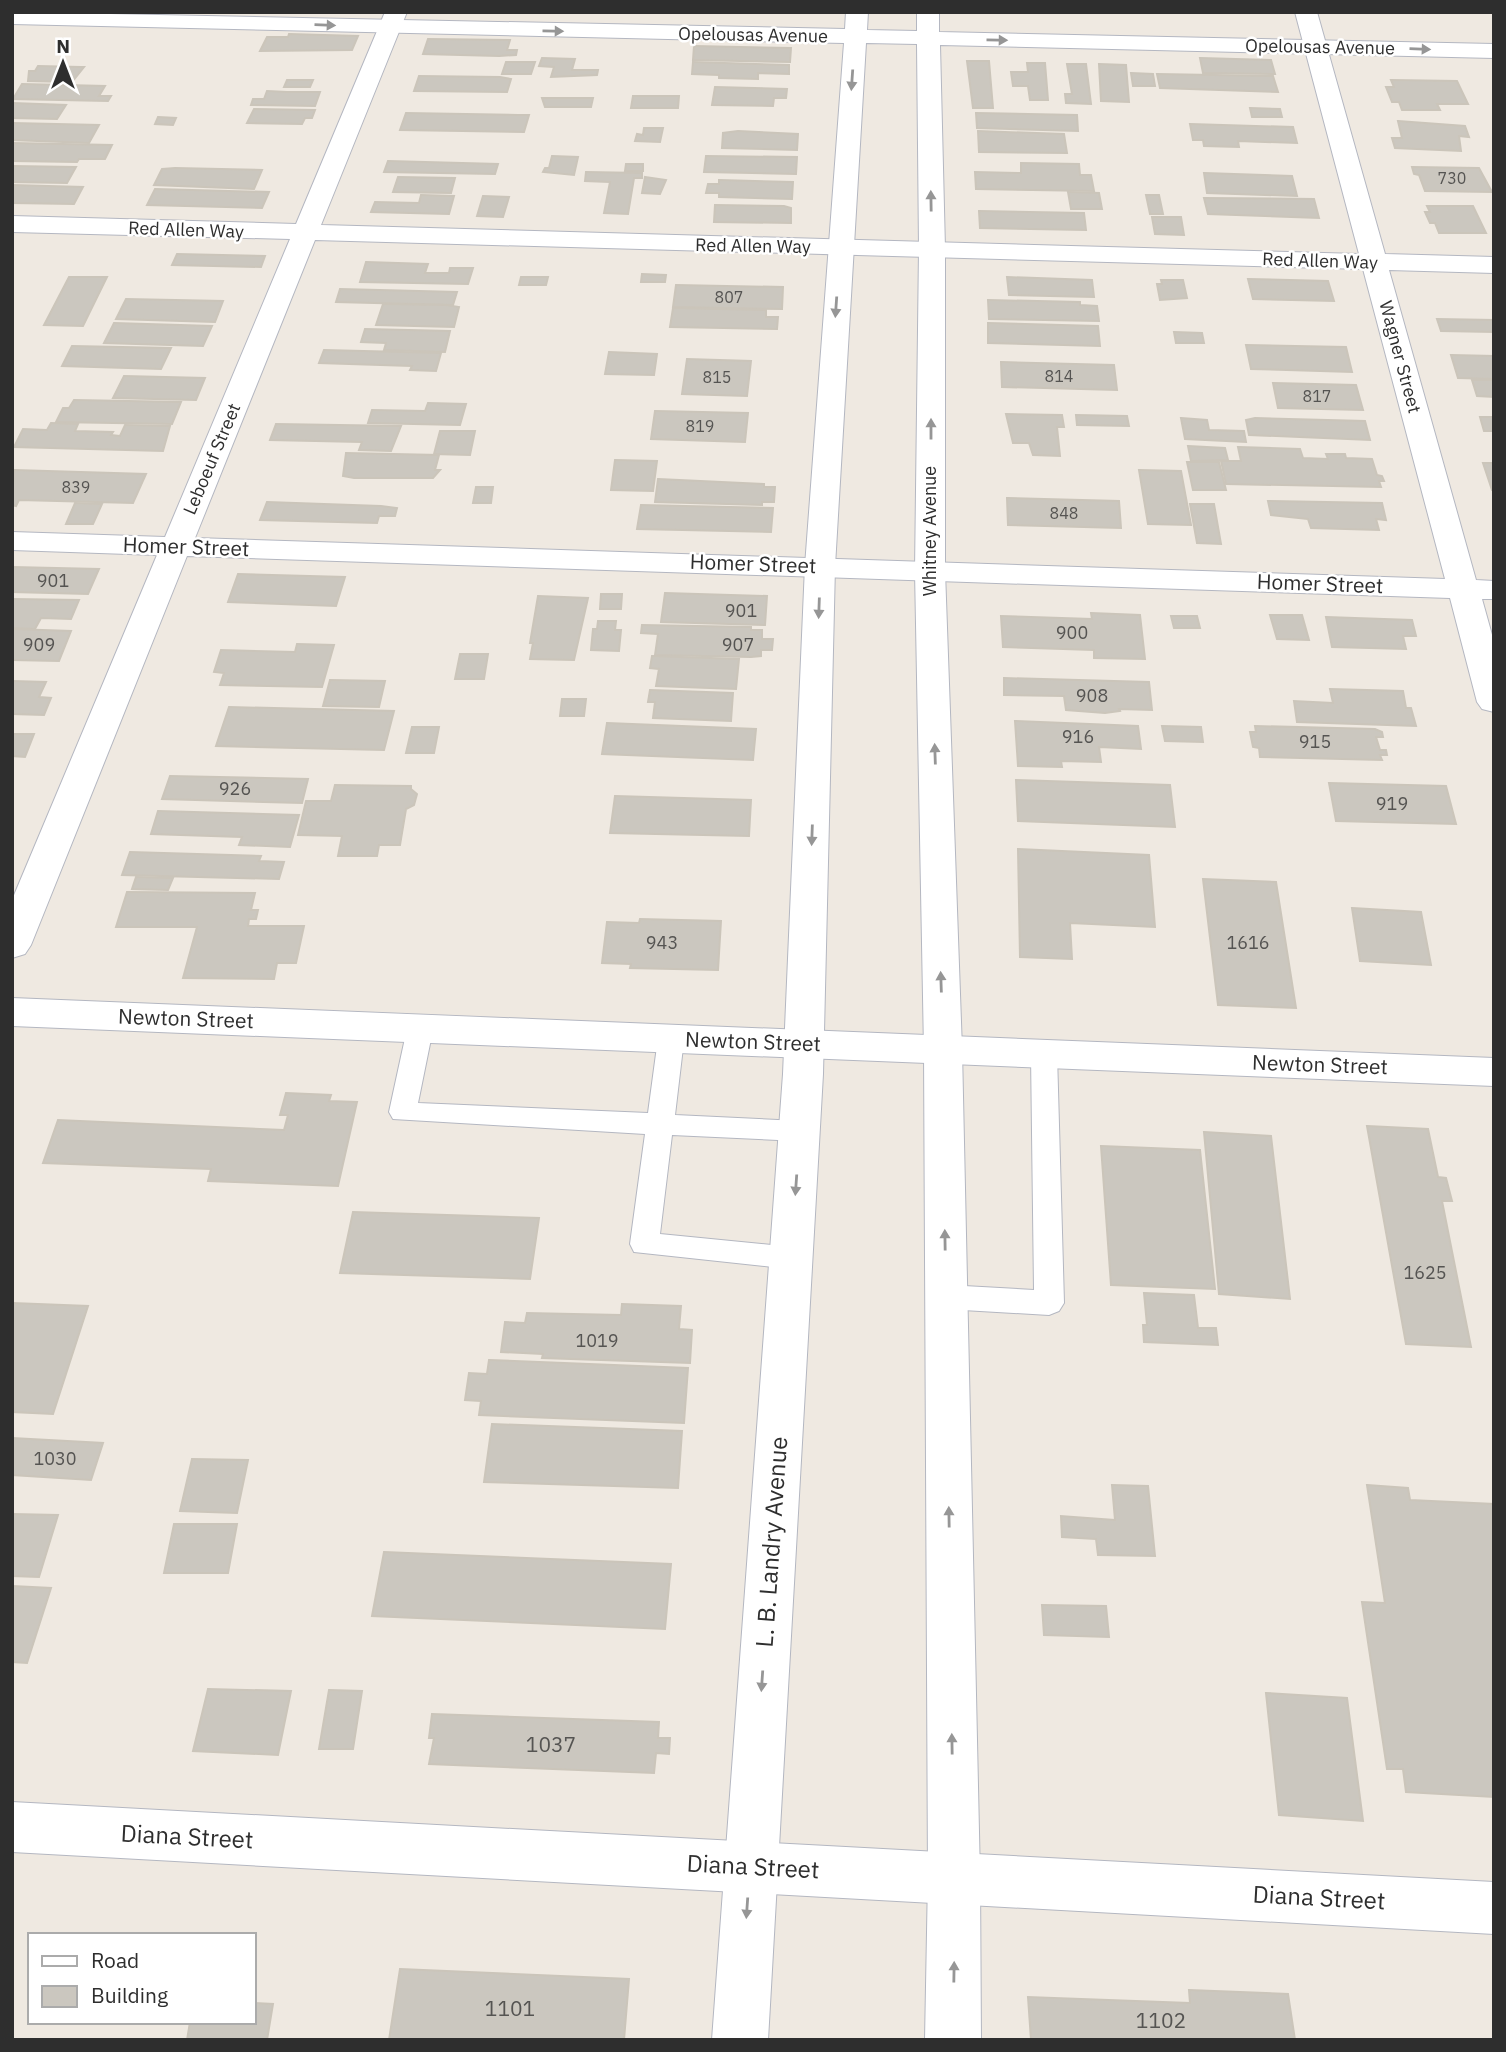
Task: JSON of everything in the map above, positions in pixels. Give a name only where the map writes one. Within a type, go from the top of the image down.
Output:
[{"type":"street","name":"Opelousas Avenue","points":[[903,12],[928,21],[949,13]]},
{"type":"street","name":"Opelousas Avenue","points":[[12,17],[857,25],[928,21],[1309,24],[1494,51]]},
{"type":"street","name":"Leboeuf Street","points":[[12,945],[393,20]]},
{"type":"street","name":"Whitney Avenue","points":[[928,21],[932,249],[930,571],[943,1050]]},
{"type":"street","name":"Wagner Street","points":[[1309,24],[1494,702]]},
{"type":"street","points":[[805,1044],[820,566],[839,248],[857,25]]},
{"type":"street","name":"Red Allen Way","points":[[12,224],[1494,265]]},
{"type":"street","name":"Homer Street","points":[[12,541],[1494,590]]},
{"type":"street","name":"Newton Street","points":[[12,1012],[1494,1072]]},
{"type":"street","name":"L. B. Landry Avenue","points":[[740,2040],[805,1044]]},
{"type":"street","points":[[943,1050],[954,1878],[953,2040]]},
{"type":"street","name":"Diana Street","points":[[12,1827],[1494,1908]]},
{"type":"lane","points":[[420,1029],[403,1112],[799,1131]]},
{"type":"lane","points":[[671,1039],[645,1244],[791,1258]]},
{"type":"lane","points":[[946,1297],[1049,1303],[1044,1054]]},
{"type":"building","points":[[289,34],[358,36],[352,50],[260,51],[267,37],[288,37]]},
{"type":"building","points":[[428,39],[510,40],[507,50],[517,50],[516,55],[499,56],[423,54]]},
{"type":"building","points":[[694,46],[791,48],[790,62],[693,60]]},
{"type":"building","points":[[542,58],[575,59],[572,70],[598,70],[597,75],[551,77],[554,67],[539,66]]},
{"type":"building","points":[[1200,58],[1271,60],[1275,74],[1203,73]]},
{"type":"building","points":[[967,61],[989,61],[993,108],[973,108]]},
{"type":"building","points":[[506,62],[535,62],[531,74],[502,74]]},
{"type":"building","points":[[693,62],[789,65],[789,74],[758,73],[758,79],[719,78],[719,75],[692,74]]},
{"type":"building","points":[[1027,63],[1045,63],[1048,100],[1030,100],[1028,86],[1013,86],[1011,72],[1028,72]]},
{"type":"building","points":[[1067,64],[1086,64],[1091,104],[1066,103],[1065,94],[1072,94]]},
{"type":"building","points":[[1099,64],[1126,65],[1129,102],[1101,101]]},
{"type":"building","points":[[38,66],[84,67],[72,82],[28,81],[29,71],[35,71]]},
{"type":"building","points":[[1131,73],[1153,74],[1155,86],[1133,86]]},
{"type":"building","points":[[1157,74],[1273,76],[1278,92],[1160,88]]},
{"type":"building","points":[[419,76],[511,79],[507,92],[414,91]]},
{"type":"building","points":[[287,80],[313,80],[310,87],[284,87]]},
{"type":"building","points":[[1391,80],[1457,81],[1468,104],[1437,104],[1440,110],[1402,110],[1399,102],[1392,102],[1386,87],[1394,87]]},
{"type":"building","points":[[22,84],[105,86],[99,96],[111,96],[108,101],[13,99]]},
{"type":"building","points":[[715,87],[787,89],[786,98],[774,98],[773,106],[712,105]]},
{"type":"building","points":[[267,91],[320,92],[315,106],[251,105],[253,99],[264,99]]},
{"type":"building","points":[[633,96],[679,96],[678,108],[631,108]]},
{"type":"building","points":[[542,98],[593,98],[591,107],[545,107]]},
{"type":"building","points":[[12,103],[66,105],[57,119],[12,118]]},
{"type":"building","points":[[1250,108],[1280,109],[1282,117],[1252,117]]},
{"type":"building","points":[[254,109],[315,110],[312,118],[305,118],[302,124],[247,123]]},
{"type":"building","points":[[406,113],[529,115],[524,132],[400,130]]},
{"type":"building","points":[[976,113],[1077,115],[1078,131],[977,128]]},
{"type":"building","points":[[158,117],[176,118],[173,125],[155,124]]},
{"type":"building","points":[[1398,121],[1465,126],[1469,137],[1459,136],[1461,151],[1395,148],[1392,138],[1402,138]]},
{"type":"building","points":[[12,123],[99,125],[89,143],[12,140]]},
{"type":"building","points":[[1190,124],[1293,127],[1297,143],[1238,141],[1239,147],[1204,146],[1203,140],[1193,140]]},
{"type":"building","points":[[644,128],[663,128],[660,142],[635,141],[637,134],[643,135]]},
{"type":"building","points":[[738,131],[798,134],[797,150],[722,148],[723,133]]},
{"type":"building","points":[[978,131],[1064,134],[1067,153],[979,152]]},
{"type":"building","points":[[12,143],[112,145],[105,159],[79,159],[77,162],[12,161]]},
{"type":"building","points":[[552,156],[578,157],[574,175],[543,172],[545,168],[549,168]]},
{"type":"building","points":[[706,156],[797,157],[796,174],[704,172]]},
{"type":"building","points":[[388,161],[498,164],[495,174],[384,172]]},
{"type":"building","points":[[1021,163],[1079,164],[1080,175],[1091,175],[1094,191],[976,189],[975,172],[1021,173]]},
{"type":"building","points":[[626,164],[643,164],[643,171],[625,171]]},
{"type":"building","points":[[12,166],[76,167],[67,183],[12,182]]},
{"type":"building","points":[[1412,167],[1479,168],[1492,192],[1425,191],[1419,175],[1414,174]]},
{"type":"building","points":[[162,169],[262,170],[254,189],[154,185]]},
{"type":"building","points":[[586,172],[642,173],[642,178],[634,178],[628,214],[604,213],[610,182],[585,181]]},
{"type":"building","points":[[1204,173],[1292,176],[1297,196],[1207,193]]},
{"type":"building","points":[[398,177],[455,178],[451,193],[393,192]]},
{"type":"building","points":[[645,177],[666,180],[660,194],[642,193]]},
{"type":"building","points":[[719,180],[793,182],[792,199],[719,197],[719,193],[706,193],[708,184],[719,184]]},
{"type":"building","points":[[12,185],[83,187],[74,204],[12,203]]},
{"type":"building","points":[[155,189],[269,192],[262,208],[147,205]]},
{"type":"building","points":[[1068,192],[1099,193],[1102,209],[1071,209]]},
{"type":"building","points":[[421,195],[454,196],[449,214],[371,212],[375,202],[419,203]]},
{"type":"building","points":[[1146,195],[1159,195],[1163,214],[1150,214]]},
{"type":"building","points":[[483,196],[509,197],[503,217],[477,216]]},
{"type":"building","points":[[1204,198],[1314,199],[1319,218],[1208,214]]},
{"type":"building","points":[[715,205],[784,206],[791,208],[791,223],[714,222]]},
{"type":"building","points":[[1427,206],[1473,206],[1486,233],[1439,233],[1435,223],[1430,223],[1425,212],[1430,212]]},
{"type":"building","points":[[979,211],[1084,213],[1086,230],[980,228]]},
{"type":"building","points":[[1152,217],[1181,217],[1184,235],[1155,234]]},
{"type":"building","points":[[177,254],[265,256],[261,267],[172,265]]},
{"type":"building","points":[[366,262],[428,264],[425,273],[449,273],[450,268],[473,268],[468,284],[360,282]]},
{"type":"building","points":[[642,274],[666,275],[665,282],[641,282]]},
{"type":"building","points":[[69,277],[107,277],[83,326],[44,325]]},
{"type":"building","points":[[521,277],[548,277],[546,285],[519,285]]},
{"type":"building","points":[[1007,277],[1092,280],[1094,297],[1009,295]]},
{"type":"building","points":[[1248,279],[1328,281],[1334,301],[1253,299]]},
{"type":"building","points":[[1161,280],[1183,280],[1187,298],[1160,300],[1157,284],[1162,284]]},
{"type":"building","points":[[676,285],[783,287],[782,309],[673,307]]},
{"type":"building","points":[[340,289],[457,292],[453,305],[336,302]]},
{"type":"building","points":[[126,299],[223,301],[215,322],[116,319]]},
{"type":"building","points":[[988,300],[1080,302],[1080,305],[1097,306],[1099,321],[989,319]]},
{"type":"building","points":[[383,304],[459,307],[454,327],[376,325]]},
{"type":"building","points":[[673,308],[766,310],[766,317],[778,317],[777,329],[670,327]]},
{"type":"building","points":[[1437,319],[1494,320],[1494,332],[1441,331]]},
{"type":"building","points":[[114,323],[212,326],[203,346],[104,343]]},
{"type":"building","points":[[988,323],[1098,326],[1100,346],[988,343]]},
{"type":"building","points":[[365,329],[450,331],[445,352],[384,350],[386,343],[361,342]]},
{"type":"building","points":[[1174,332],[1202,333],[1204,343],[1176,343]]},
{"type":"building","points":[[1246,345],[1346,347],[1352,372],[1251,369]]},
{"type":"building","points":[[72,346],[171,348],[161,369],[62,366]]},
{"type":"building","points":[[324,350],[441,353],[436,371],[410,370],[412,366],[319,363]]},
{"type":"building","points":[[609,352],[657,354],[654,375],[605,374]]},
{"type":"building","points":[[1451,355],[1494,356],[1494,379],[1458,378]]},
{"type":"building","points":[[687,359],[751,361],[747,396],[682,394]]},
{"type":"building","points":[[1001,362],[1114,365],[1117,390],[1002,387]]},
{"type":"building","points":[[124,376],[205,378],[196,400],[113,398]]},
{"type":"building","points":[[1472,380],[1494,380],[1494,397],[1477,396]]},
{"type":"building","points":[[1273,383],[1356,385],[1363,410],[1278,408]]},
{"type":"building","points":[[74,400],[181,402],[172,424],[56,422],[63,408],[69,408]]},
{"type":"building","points":[[428,403],[466,404],[460,425],[368,423],[372,410],[425,411]]},
{"type":"building","points":[[655,411],[748,413],[745,442],[651,439]]},
{"type":"building","points":[[1006,414],[1062,415],[1064,427],[1057,427],[1060,456],[1033,455],[1029,443],[1013,443]]},
{"type":"building","points":[[1076,415],[1127,416],[1129,426],[1077,425]]},
{"type":"building","points":[[1480,417],[1494,417],[1494,431],[1484,431]]},
{"type":"building","points":[[1181,418],[1207,420],[1209,430],[1244,431],[1246,442],[1185,439]]},
{"type":"building","points":[[1246,420],[1365,421],[1370,440],[1249,435]]},
{"type":"building","points":[[51,423],[78,424],[75,431],[113,432],[111,435],[120,436],[125,425],[170,426],[163,451],[14,447],[23,429],[47,430]]},
{"type":"building","points":[[276,424],[401,426],[391,451],[359,450],[362,442],[270,440]]},
{"type":"building","points":[[440,431],[475,431],[470,455],[434,454]]},
{"type":"building","points":[[1188,446],[1225,448],[1228,460],[1191,461]]},
{"type":"building","points":[[1238,447],[1300,449],[1303,458],[1328,459],[1326,454],[1345,454],[1346,458],[1372,459],[1377,475],[1382,476],[1384,481],[1379,481],[1381,487],[1226,484],[1221,461],[1241,461]]},
{"type":"building","points":[[346,453],[439,455],[435,470],[440,470],[433,478],[354,478],[343,476]]},
{"type":"building","points":[[615,460],[657,461],[653,491],[611,490]]},
{"type":"building","points":[[1187,462],[1219,462],[1226,490],[1193,490]]},
{"type":"building","points":[[1483,463],[1494,463],[1494,491],[1492,490]]},
{"type":"building","points":[[14,470],[146,474],[133,503],[19,500],[16,506],[12,505]]},
{"type":"building","points":[[1139,470],[1181,471],[1191,525],[1148,524]]},
{"type":"building","points":[[658,479],[764,484],[764,487],[775,487],[774,502],[762,502],[762,505],[655,502]]},
{"type":"building","points":[[476,487],[493,487],[491,503],[473,503]]},
{"type":"building","points":[[1007,498],[1119,501],[1121,528],[1008,525]]},
{"type":"building","points":[[1268,501],[1382,503],[1386,520],[1376,519],[1379,530],[1311,528],[1308,519],[1271,515]]},
{"type":"building","points":[[267,502],[397,508],[395,516],[379,516],[377,523],[260,520]]},
{"type":"building","points":[[75,503],[102,504],[93,524],[66,524]]},
{"type":"building","points":[[1190,504],[1214,504],[1221,544],[1197,543]]},
{"type":"building","points":[[641,505],[773,508],[771,532],[637,529]]},
{"type":"building","points":[[12,567],[99,569],[88,594],[12,592]]},
{"type":"building","points":[[238,574],[345,577],[336,606],[228,602]]},
{"type":"building","points":[[665,593],[767,596],[765,625],[661,622]]},
{"type":"building","points":[[601,594],[622,594],[621,609],[600,609]]},
{"type":"building","points":[[538,596],[588,598],[574,660],[530,659]]},
{"type":"building","points":[[12,599],[79,600],[71,619],[41,618],[35,629],[12,628]]},
{"type":"building","points":[[1091,613],[1140,615],[1145,659],[1094,658],[1094,650],[1003,647],[1001,616],[1092,619]]},
{"type":"building","points":[[1270,615],[1302,615],[1309,640],[1277,639]]},
{"type":"building","points":[[1171,616],[1197,616],[1200,628],[1174,628]]},
{"type":"building","points":[[1326,617],[1412,620],[1416,636],[1403,636],[1406,649],[1332,647]]},
{"type":"building","points":[[598,621],[616,621],[615,630],[621,630],[619,651],[591,650],[593,629],[597,629]]},
{"type":"building","points":[[642,625],[751,627],[751,630],[762,630],[762,639],[773,639],[772,650],[761,650],[761,656],[751,657],[655,655],[658,634],[641,633]]},
{"type":"building","points":[[12,629],[71,631],[59,661],[12,660]]},
{"type":"building","points":[[297,644],[334,645],[322,687],[220,685],[224,673],[214,672],[221,650],[295,652]]},
{"type":"building","points":[[460,654],[488,654],[484,679],[455,679]]},
{"type":"building","points":[[652,656],[739,659],[736,689],[656,686],[659,669],[650,668]]},
{"type":"building","points":[[1004,678],[1149,682],[1152,710],[1119,709],[1120,711],[1105,713],[1066,710],[1064,696],[1004,695]]},
{"type":"building","points":[[330,680],[385,681],[379,707],[323,706]]},
{"type":"building","points":[[12,681],[46,682],[39,697],[51,698],[44,715],[12,714]]},
{"type":"building","points":[[1330,689],[1403,691],[1406,708],[1411,708],[1416,726],[1297,722],[1294,701],[1333,703]]},
{"type":"building","points":[[650,690],[733,693],[731,721],[653,718],[655,702],[648,702]]},
{"type":"building","points":[[562,699],[586,699],[584,716],[560,716]]},
{"type":"building","points":[[229,707],[394,711],[384,750],[216,746]]},
{"type":"building","points":[[1015,721],[1138,726],[1141,749],[1099,747],[1101,762],[1061,761],[1062,767],[1018,766]]},
{"type":"building","points":[[607,723],[756,729],[753,760],[602,754]]},
{"type":"building","points":[[1162,726],[1201,727],[1203,742],[1165,741]]},
{"type":"building","points":[[1255,726],[1375,729],[1382,732],[1383,737],[1376,737],[1380,750],[1386,750],[1387,755],[1380,755],[1382,760],[1260,757],[1259,748],[1253,747],[1250,732],[1256,732]]},
{"type":"building","points":[[412,727],[439,727],[434,753],[406,753]]},
{"type":"building","points":[[12,734],[34,734],[25,757],[12,756]]},
{"type":"building","points":[[170,776],[308,779],[302,803],[162,799]]},
{"type":"building","points":[[1016,780],[1170,785],[1175,827],[1018,821]]},
{"type":"building","points":[[1329,783],[1446,786],[1456,824],[1336,821]]},
{"type":"building","points":[[335,785],[411,786],[417,794],[414,805],[406,809],[400,845],[379,845],[377,856],[338,856],[342,836],[298,835],[306,801],[331,801]]},
{"type":"building","points":[[615,796],[751,800],[749,836],[610,833]]},
{"type":"building","points":[[158,811],[299,815],[290,847],[239,845],[242,837],[151,834]]},
{"type":"building","points":[[1018,849],[1149,855],[1155,927],[1070,923],[1072,959],[1020,957]]},
{"type":"building","points":[[130,852],[261,856],[259,861],[284,862],[279,879],[122,875]]},
{"type":"building","points":[[136,877],[173,878],[168,890],[132,889]]},
{"type":"building","points":[[1203,879],[1276,882],[1296,1008],[1218,1005]]},
{"type":"building","points":[[127,892],[255,893],[251,910],[258,910],[256,919],[249,919],[248,926],[304,926],[296,963],[277,963],[274,979],[183,978],[197,927],[116,927]]},
{"type":"building","points":[[1352,908],[1421,912],[1431,965],[1360,961]]},
{"type":"building","points":[[640,919],[721,921],[718,970],[630,968],[631,964],[602,963],[607,922],[639,923]]},
{"type":"building","points":[[286,1093],[331,1095],[329,1101],[357,1102],[338,1186],[208,1181],[211,1169],[43,1163],[58,1120],[284,1130],[288,1115],[280,1115]]},
{"type":"building","points":[[1367,1126],[1428,1129],[1438,1177],[1446,1178],[1452,1201],[1442,1201],[1471,1347],[1406,1344]]},
{"type":"building","points":[[1204,1132],[1271,1136],[1290,1299],[1219,1294]]},
{"type":"building","points":[[1101,1146],[1200,1150],[1215,1289],[1111,1285]]},
{"type":"building","points":[[353,1212],[539,1218],[530,1279],[340,1273]]},
{"type":"building","points":[[1144,1293],[1194,1295],[1198,1328],[1216,1328],[1218,1345],[1144,1342],[1143,1325],[1147,1325]]},
{"type":"building","points":[[12,1303],[88,1306],[53,1414],[12,1412]]},
{"type":"building","points":[[622,1304],[681,1306],[679,1329],[692,1330],[690,1363],[542,1358],[543,1354],[501,1352],[505,1322],[525,1323],[527,1313],[621,1315]]},
{"type":"building","points":[[489,1360],[688,1368],[684,1423],[479,1415],[481,1401],[465,1400],[469,1373],[487,1374]]},
{"type":"building","points":[[492,1424],[682,1431],[678,1488],[484,1482]]},
{"type":"building","points":[[12,1438],[103,1443],[91,1480],[12,1475]]},
{"type":"building","points":[[192,1459],[248,1460],[237,1513],[180,1511]]},
{"type":"building","points":[[1112,1485],[1148,1486],[1155,1556],[1098,1555],[1096,1539],[1062,1537],[1061,1516],[1115,1520]]},
{"type":"building","points":[[1367,1485],[1408,1488],[1410,1500],[1494,1504],[1494,1797],[1406,1792],[1403,1769],[1387,1769],[1362,1602],[1385,1603]]},
{"type":"building","points":[[12,1514],[58,1515],[39,1577],[12,1576]]},
{"type":"building","points":[[174,1524],[237,1524],[228,1573],[164,1573]]},
{"type":"building","points":[[384,1552],[671,1564],[665,1629],[372,1616]]},
{"type":"building","points":[[12,1586],[51,1588],[27,1663],[12,1662]]},
{"type":"building","points":[[1042,1605],[1106,1606],[1109,1637],[1044,1635]]},
{"type":"building","points":[[208,1689],[291,1691],[278,1755],[193,1751]]},
{"type":"building","points":[[329,1690],[362,1691],[353,1749],[319,1749]]},
{"type":"building","points":[[1266,1693],[1347,1698],[1363,1821],[1279,1815]]},
{"type":"building","points":[[432,1714],[659,1722],[658,1738],[670,1738],[669,1754],[656,1753],[654,1773],[429,1764],[434,1738],[429,1738]]},
{"type":"building","points":[[400,1969],[629,1979],[624,2040],[389,2040]]},
{"type":"building","points":[[1189,1990],[1288,1994],[1295,2040],[1031,2040],[1028,1997],[1190,2003]]},
{"type":"building","points":[[256,2003],[273,2004],[267,2040],[187,2040],[190,2024],[256,2024]]}]
